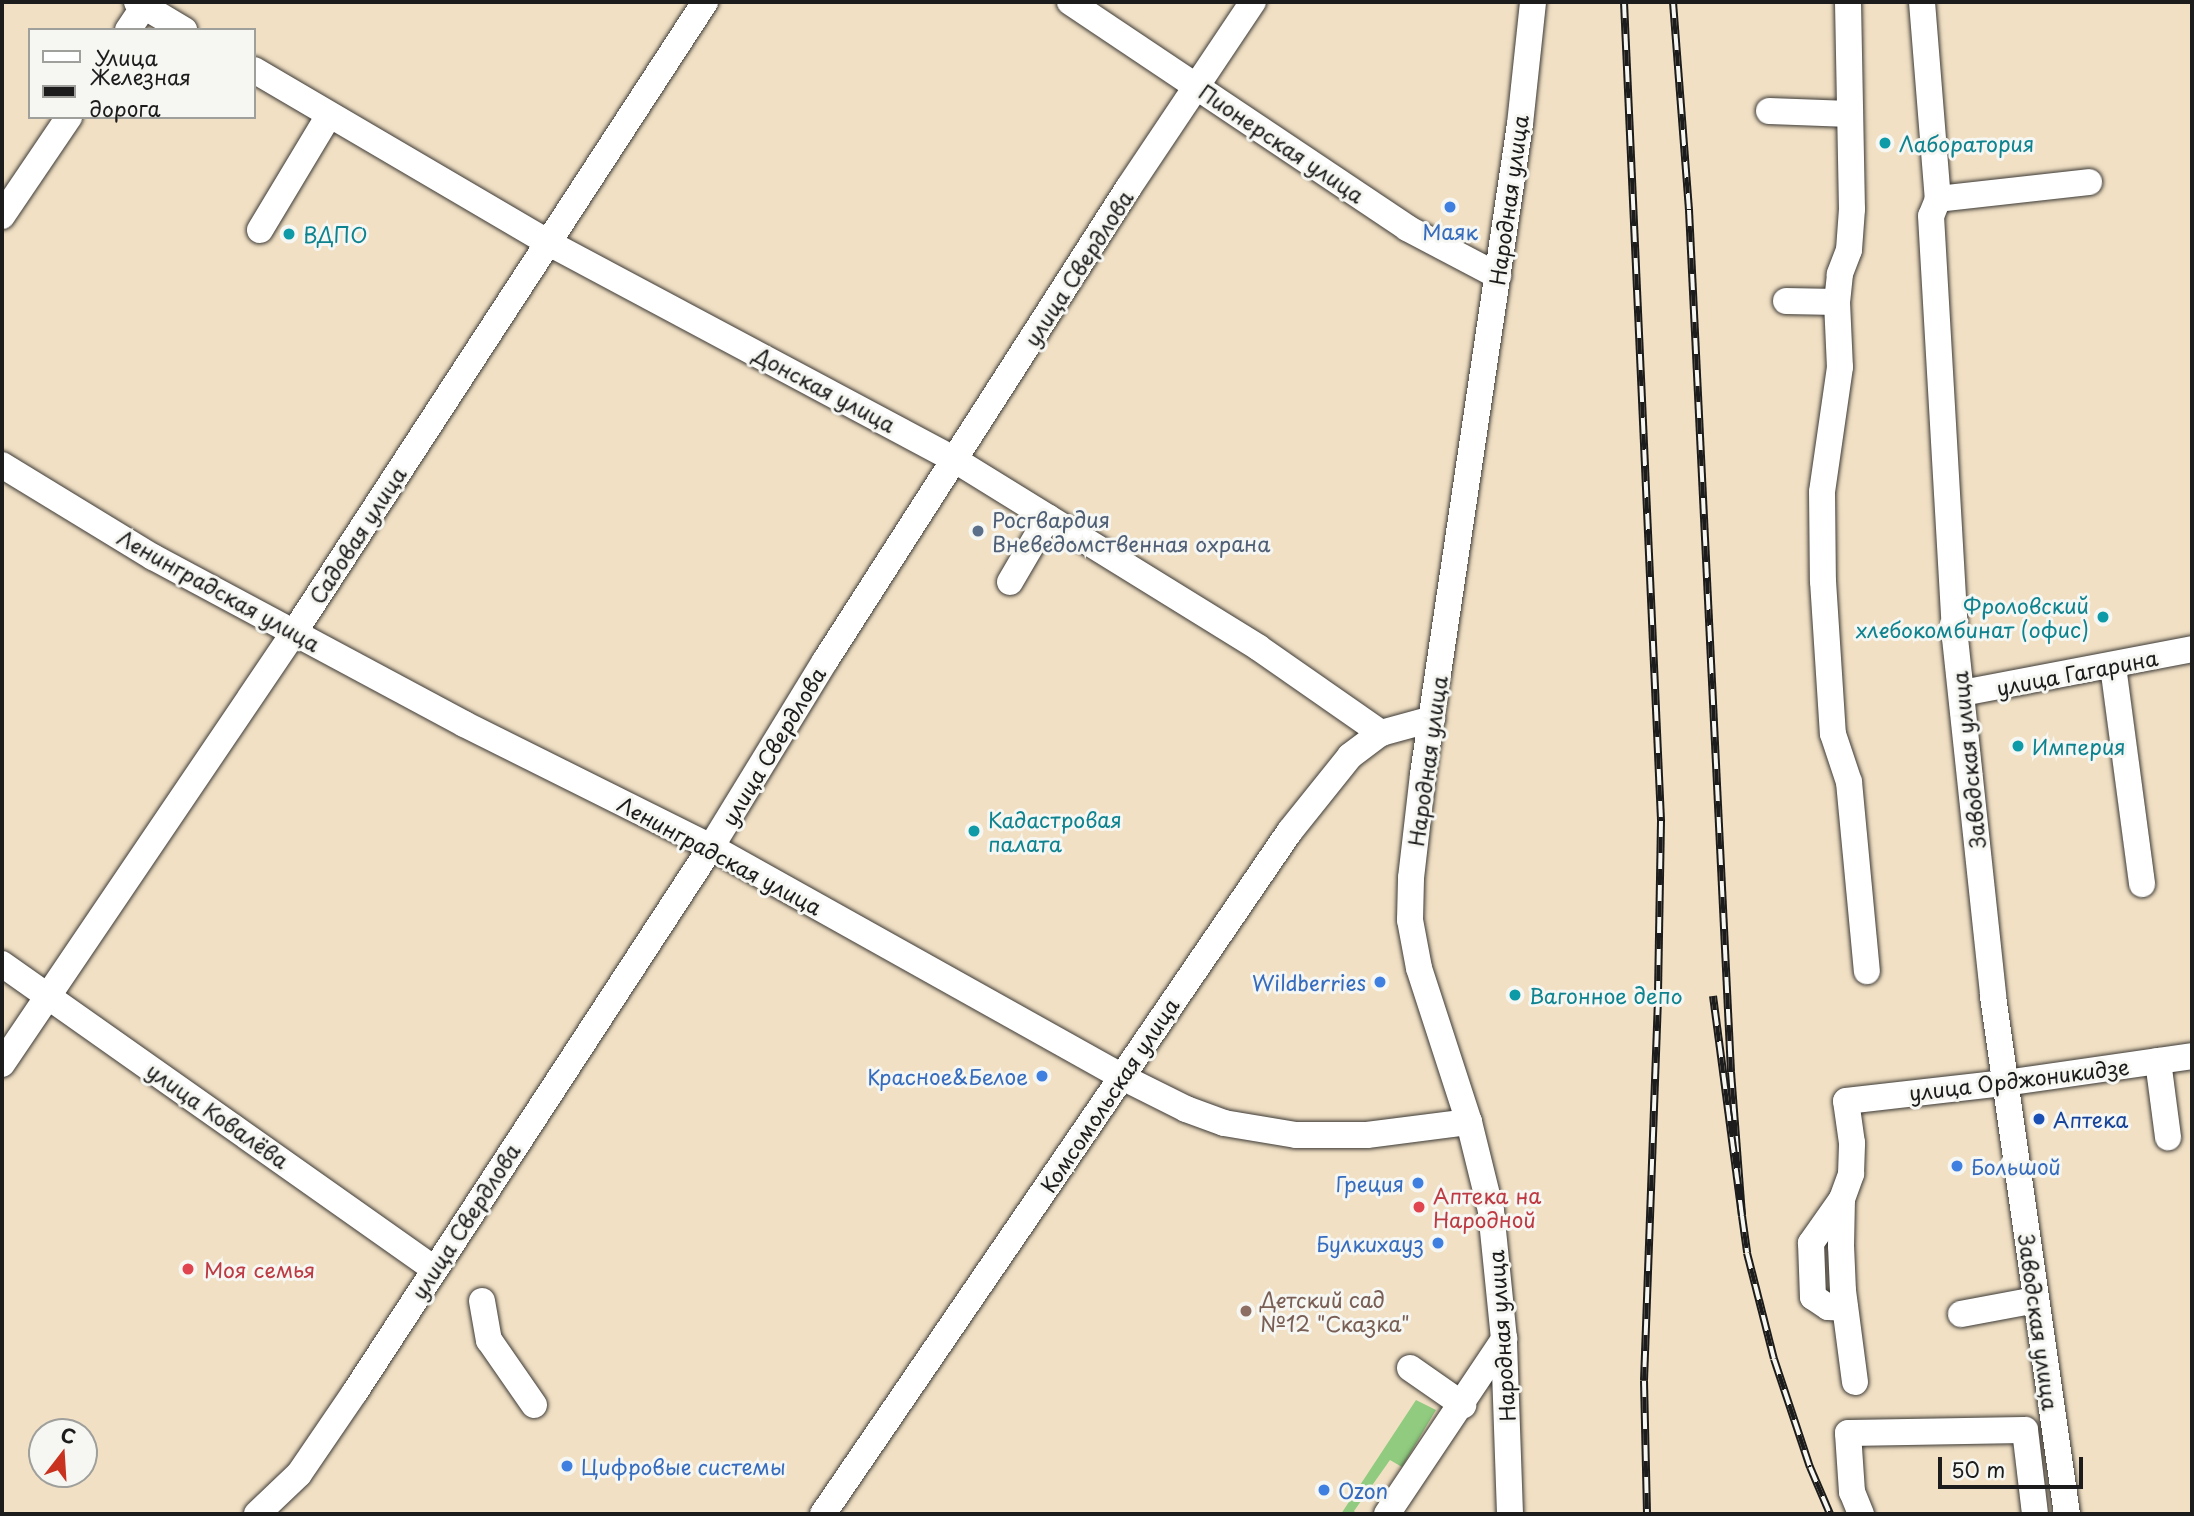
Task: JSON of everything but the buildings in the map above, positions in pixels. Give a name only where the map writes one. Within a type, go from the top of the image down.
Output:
[{"type":"street","name":"Садовая улица","points":[[2,1064],[295,631],[705,2]]},
{"type":"street","name":"Пионерская улица","points":[[1070,2],[1407,228],[1498,276]]},
{"type":"street","name":"улица Свердлова","points":[[257,1514],[299,1474],[711,848],[825,661],[1129,187],[1253,2]]},
{"type":"street","name":"Народная улица","points":[[1510,1514],[1504,1339],[1491,1212],[1469,1122],[1419,968],[1410,920],[1412,865],[1498,276],[1533,2]]},
{"type":"street","points":[[1848,2],[1852,209],[1849,250],[1840,274],[1837,302],[1840,367],[1822,492],[1823,593],[1833,734],[1849,782],[1867,971]]},
{"type":"street","name":"Заводская улица","points":[[1922,2],[1938,199],[1931,216],[1955,638],[1993,996],[2067,1514]]},
{"type":"street","points":[[129,28],[143,3],[181,28]]},
{"type":"street","name":"Донская улица","points":[[256,71],[547,242],[955,460],[1259,648],[1381,733]]},
{"type":"street","points":[[1769,111],[1850,114]]},
{"type":"street","points":[[260,230],[330,115]]},
{"type":"street","points":[[2,216],[68,119]]},
{"type":"street","points":[[1938,199],[2089,182]]},
{"type":"street","points":[[1786,301],[1837,302]]},
{"type":"street","name":"Ленинградская улица","points":[[2,465],[153,557],[464,724],[711,848],[1012,1013],[1122,1077],[1186,1108],[1224,1123],[1296,1135],[1367,1135],[1469,1122]]},
{"type":"street","points":[[1010,582],[1048,517]]},
{"type":"street","name":"улица Гагарина","points":[[1962,693],[2192,649]]},
{"type":"street","points":[[2113,666],[2142,884]]},
{"type":"street","name":"Комсомольская улица","points":[[823,1514],[1290,831],[1350,756],[1381,733],[1432,719]]},
{"type":"street","name":"улица Ковалёва","points":[[2,964],[433,1268]]},
{"type":"street","name":"улица Орджоникидзе","points":[[1855,1382],[1845,1308],[1842,1199],[1852,1174],[1852,1143],[1846,1101],[2005,1083],[2192,1056]]},
{"type":"street","points":[[2158,1061],[2168,1136]]},
{"type":"street","points":[[1961,1314],[2036,1300]]},
{"type":"street","points":[[482,1301],[489,1340],[534,1405]]},
{"type":"street","points":[[1387,1514],[1463,1405],[1504,1339]]},
{"type":"street","points":[[1410,1368],[1463,1405]]},
{"type":"street","points":[[1861,1514],[1852,1492],[1848,1433],[2025,1430],[2017,1451],[2035,1514]]},
{"type":"street","points":[[2017,1451],[2057,1448]]},
{"type":"green space","points":[[1416,1400],[1436,1410],[1402,1467],[1390,1460],[1354,1511],[1357,1514],[1341,1514]]},
{"type":"railway","points":[[1624,2],[1661,821],[1658,999],[1644,1381],[1647,1514]]},
{"type":"railway","points":[[1673,2],[1689,210],[1731,1072],[1742,1216],[1713,996]]},
{"type":"railway","points":[[1742,1216],[1747,1253],[1774,1359],[1810,1467],[1830,1514]]},
{"type":"place","name":"Лаборатория","points":[[1885,143]]},
{"type":"place","name":"Маяк","points":[[1450,207]]},
{"type":"place","name":"ВДПО","points":[[289,234]]},
{"type":"place","name":"Росгвардия Вневедомственная охрана","points":[[978,531]]},
{"type":"place","name":"Фроловский хлебокомбинат (офис)","points":[[2103,617]]},
{"type":"place","name":"Империя","points":[[2018,746]]},
{"type":"place","name":"Кадастровая палата","points":[[974,831]]},
{"type":"place","name":"Wildberries","points":[[1380,982]]},
{"type":"place","name":"Вагонное депо","points":[[1515,995]]},
{"type":"place","name":"Красное&Белое","points":[[1042,1076]]},
{"type":"place","name":"Аптека","points":[[2039,1119]]},
{"type":"place","name":"Большой","points":[[1957,1166]]},
{"type":"place","name":"Греция","points":[[1418,1183]]},
{"type":"place","name":"Аптека на Народной","points":[[1419,1207]]},
{"type":"place","name":"Булкихауз","points":[[1438,1243]]},
{"type":"place","name":"Моя семья","points":[[188,1269]]},
{"type":"place","name":"Детский сад №12 \"Сказка\"","points":[[1246,1311]]},
{"type":"place","name":"Цифровые системы","points":[[567,1466]]},
{"type":"place","name":"Ozon","points":[[1324,1490]]}]
